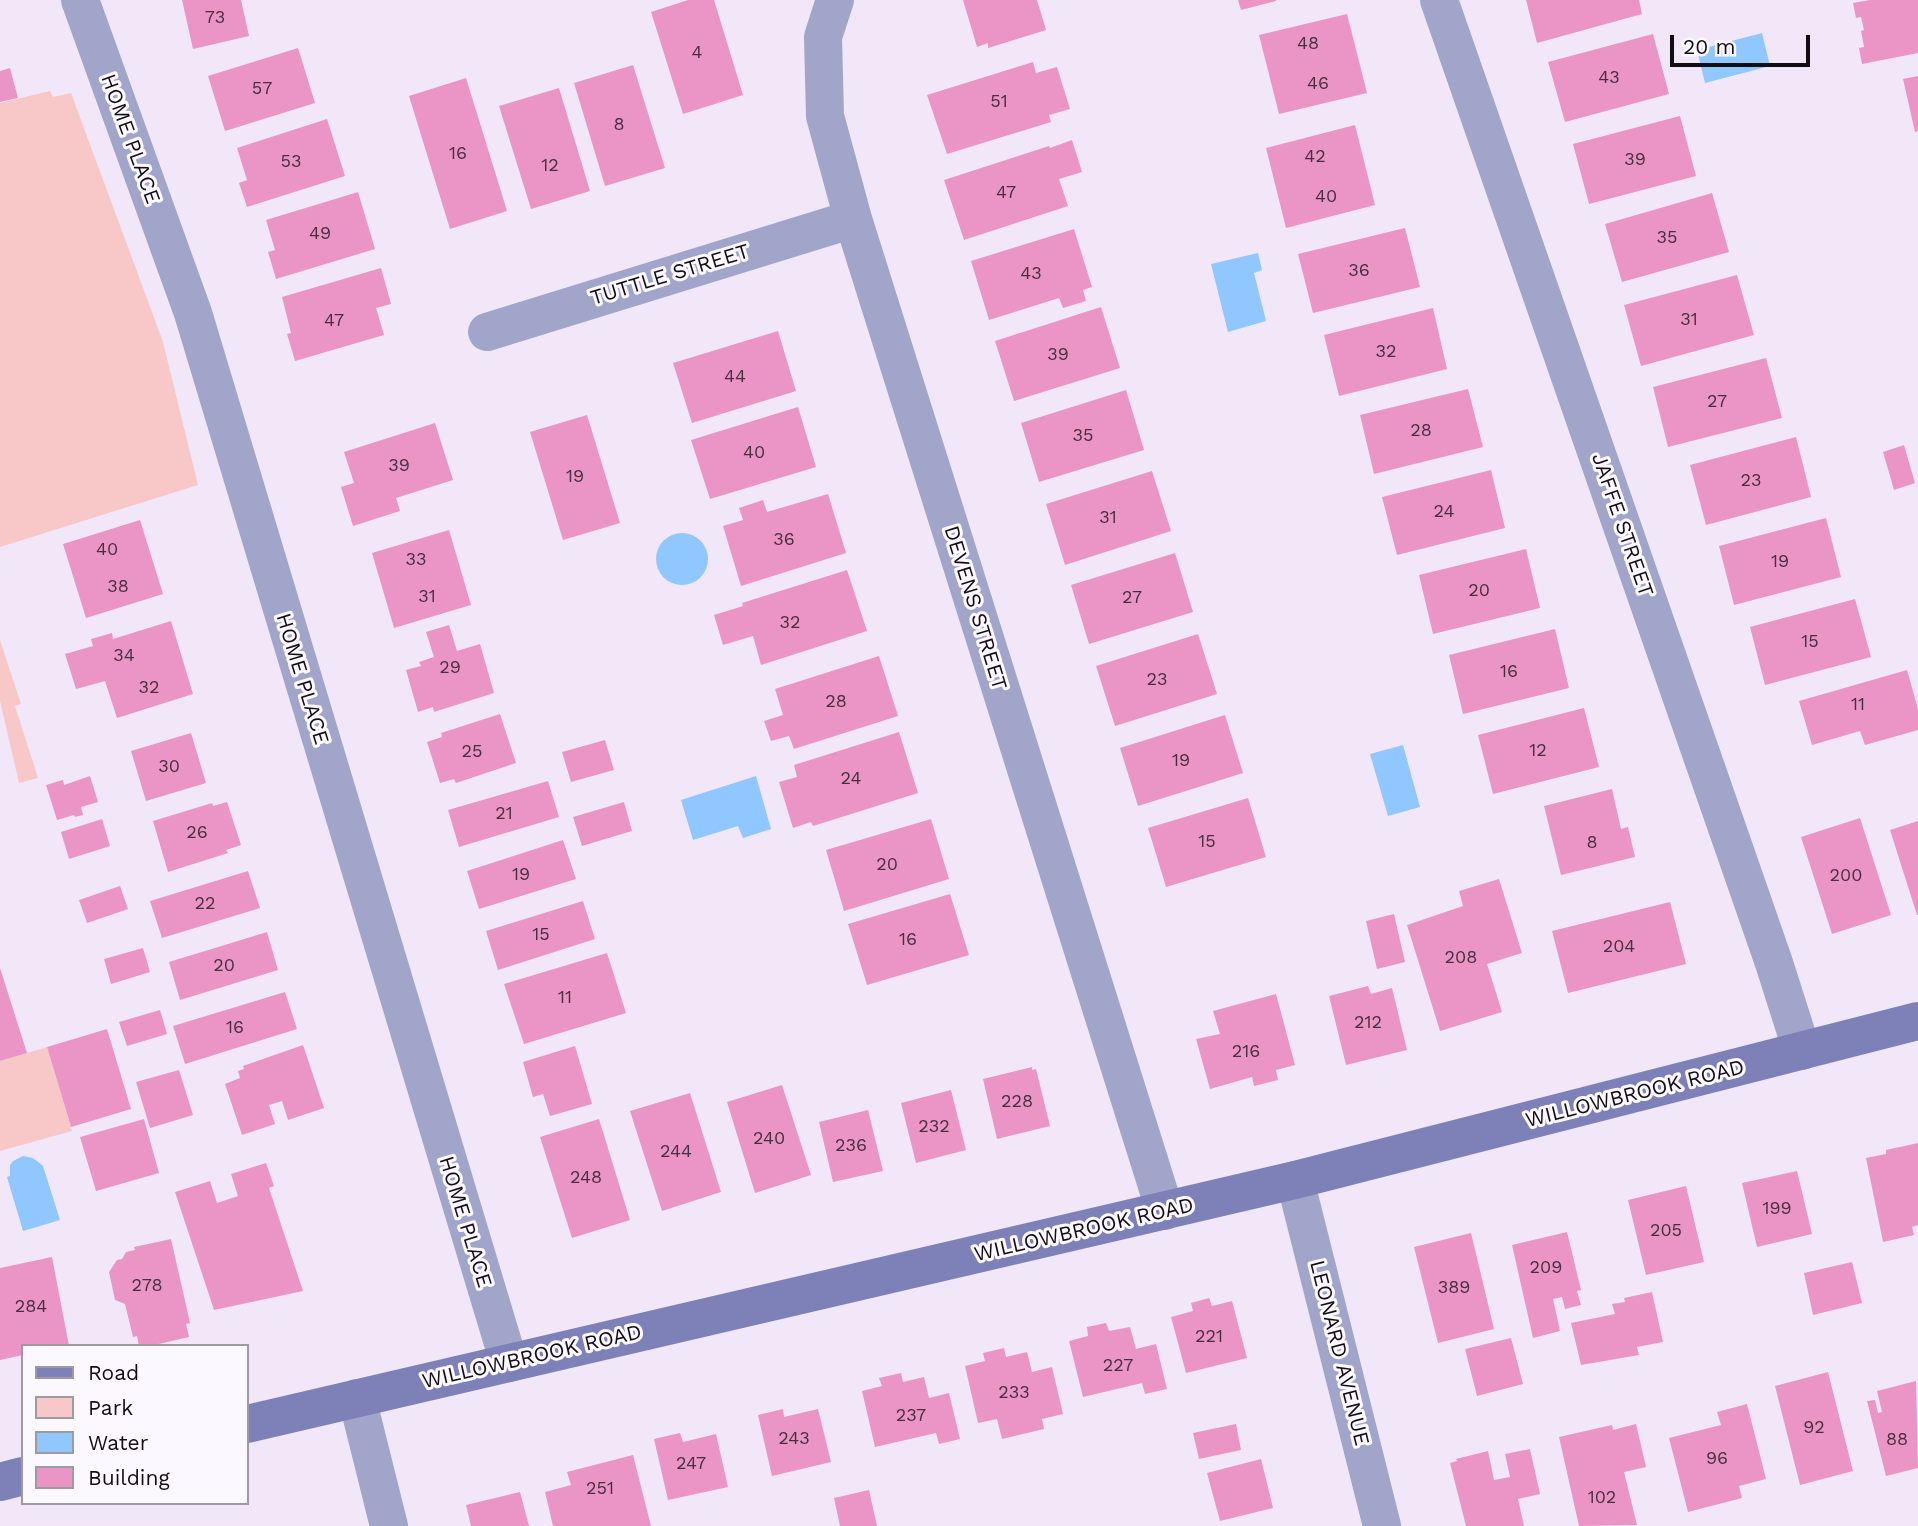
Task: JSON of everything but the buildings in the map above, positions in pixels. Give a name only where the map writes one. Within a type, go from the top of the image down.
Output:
[{"type":"street","name":"HOME PLACE","points":[[80,0],[193,313],[509,1363]]},
{"type":"street","name":"DEVENS STREET","points":[[835,0],[823,37],[825,116],[853,219],[1165,1211]]},
{"type":"street","name":"JAFFE STREET","points":[[1439,0],[1802,1051]]},
{"type":"street","name":"TUTTLE STREET","points":[[487,332],[853,219]]},
{"type":"street","name":"WILLOWBROOK ROAD","points":[[248,1424],[1295,1180],[1918,1021]]},
{"type":"street","name":"LEONARD AVENUE","points":[[1295,1180],[1382,1526]]},
{"type":"street","points":[[357,1398],[389,1526]]},
{"type":"street","points":[[0,1482],[21,1477]]},
{"type":"green space","points":[[50,91],[53,97],[71,93],[163,342],[198,485],[0,547],[0,103]]},
{"type":"green space","points":[[0,640],[21,704],[15,706],[38,778],[19,783],[0,701]]},
{"type":"green space","points":[[47,1047],[72,1131],[0,1151],[0,1061]]},
{"type":"water","points":[[1762,33],[1770,66],[1705,83],[1697,50]]},
{"type":"water","points":[[1258,253],[1262,270],[1254,273],[1266,321],[1228,332],[1211,264]]},
{"type":"water","points":[[682,533],[692,535],[700,541],[706,549],[706,569],[700,577],[692,583],[682,585],[672,583],[664,577],[658,569],[656,559],[658,549],[664,541],[672,535]]},
{"type":"water","points":[[1403,745],[1420,807],[1388,816],[1370,754]]},
{"type":"water","points":[[756,776],[771,829],[743,838],[738,826],[693,840],[681,800]]},
{"type":"water","points":[[23,1156],[33,1158],[43,1166],[60,1220],[23,1231],[7,1177],[10,1176],[10,1165],[13,1161]]}]
